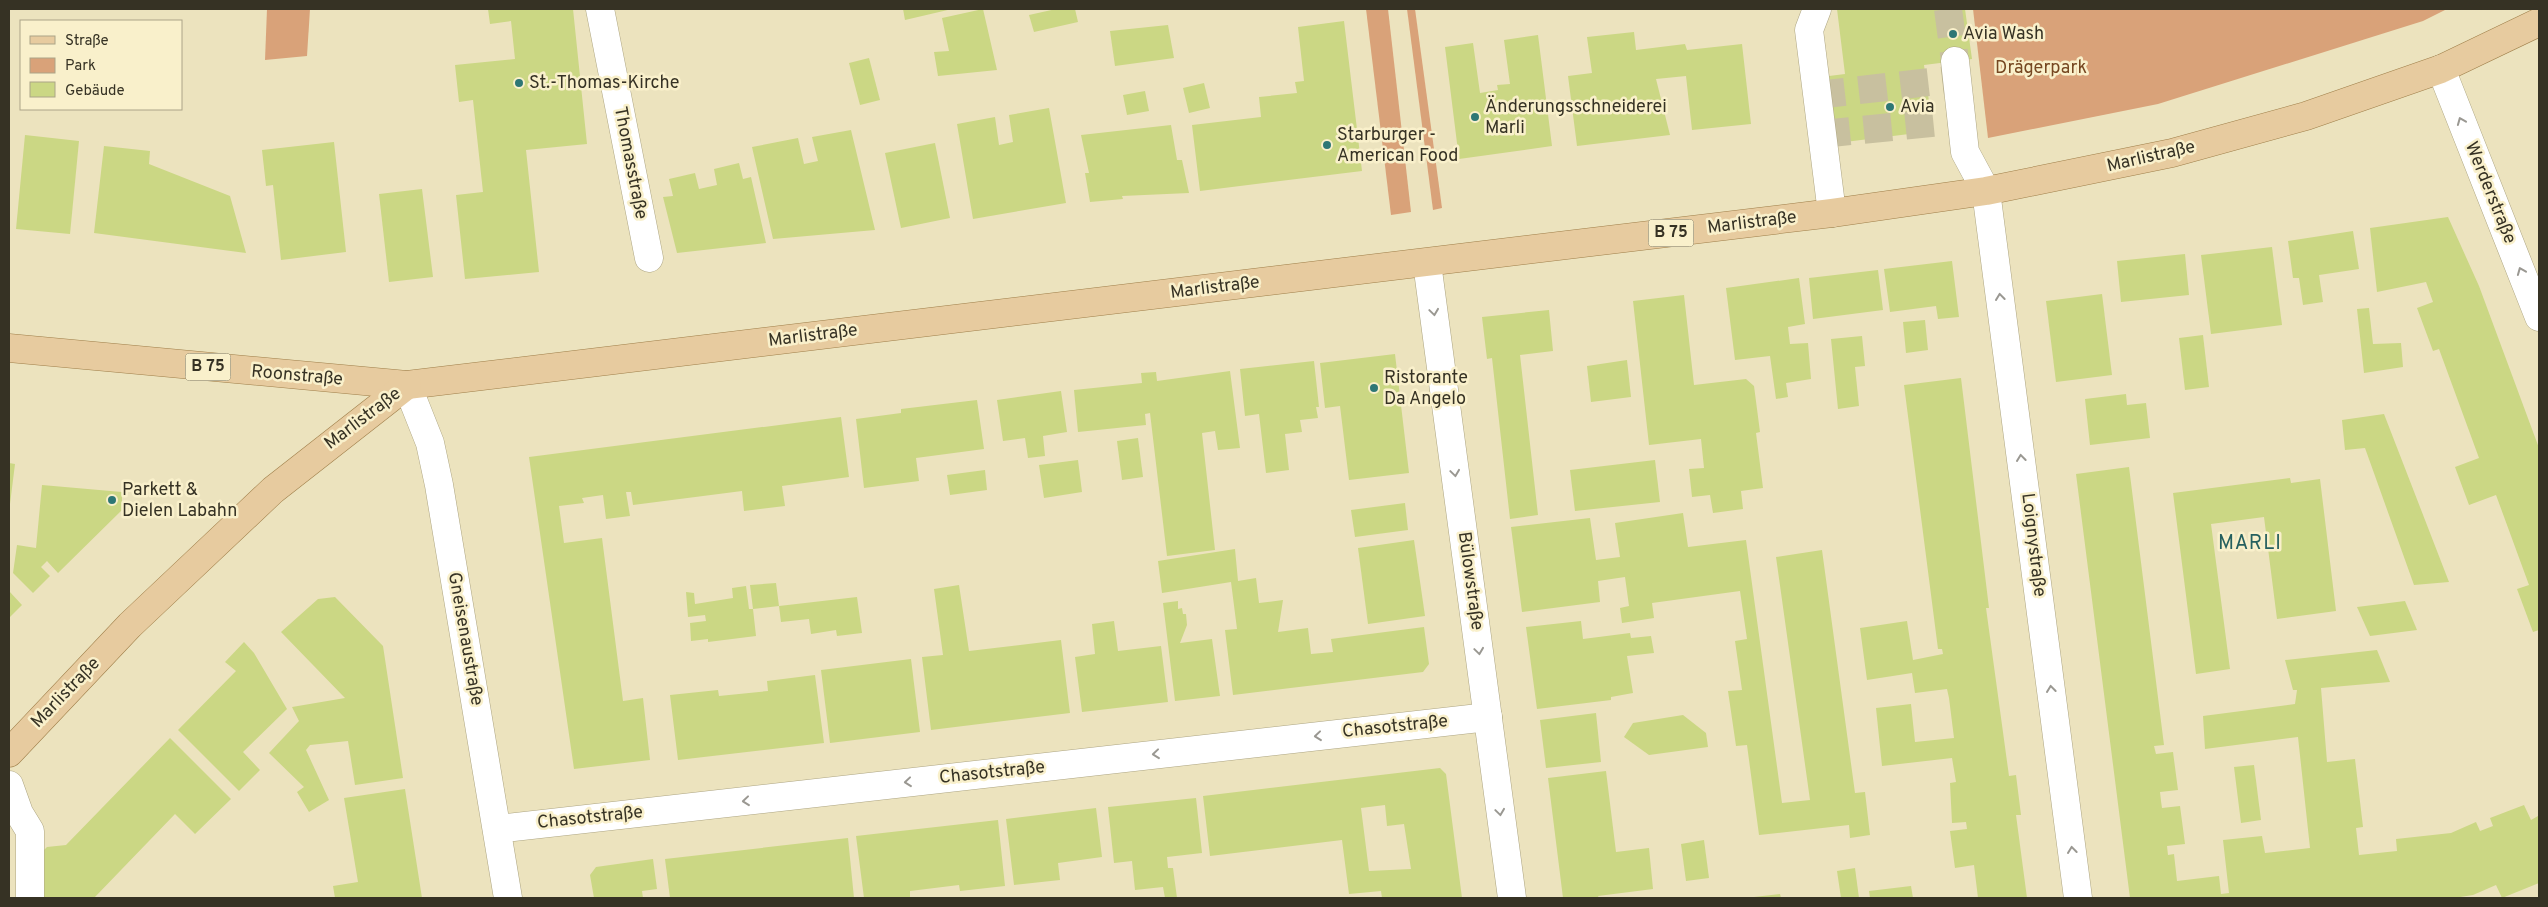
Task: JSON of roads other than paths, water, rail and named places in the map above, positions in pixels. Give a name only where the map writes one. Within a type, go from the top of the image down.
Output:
[{"type":"main road","name":"Marlistraße","points":[[9,753],[130,625],[273,490],[407,385],[1427,263],[1832,213],[1986,191],[2172,153],[2306,116],[2441,69],[2539,22]]},
{"type":"main road","name":"Roonstraße","points":[[9,348],[407,385]]},
{"type":"street","name":"Thomasstraße","points":[[600,9],[650,258]]},
{"type":"street","points":[[1817,9],[1809,30],[1832,213]]},
{"type":"street","name":"Loignystraße","points":[[1955,61],[1966,152],[1986,191],[2078,898]]},
{"type":"street","name":"Werderstraße","points":[[2441,69],[2539,317]]},
{"type":"street","name":"Bülowstraße","points":[[1427,263],[1512,898]]},
{"type":"street","name":"Gneisenaustraße","points":[[407,385],[430,443],[508,898]]},
{"type":"street","name":"Chasotstraße","points":[[497,829],[1488,717]]},
{"type":"street","points":[[9,785],[19,813],[30,831],[30,898]]},
{"type":"tunnel","points":[[1948,9],[1955,61]]},
{"type":"tunnel","points":[[1817,95],[1956,79]]},
{"type":"tunnel","points":[[1822,134],[1961,120]]},
{"type":"place","name":"Avia Wash","points":[[1953,34]]},
{"type":"place","name":"St.-Thomas-Kirche","points":[[519,83]]},
{"type":"place","name":"Avia","points":[[1890,107]]},
{"type":"place","name":"Änderungsschneiderei Marli","points":[[1475,117]]},
{"type":"place","name":"Starburger - American Food","points":[[1327,145]]},
{"type":"place","name":"Ristorante Da Angelo","points":[[1374,388]]},
{"type":"place","name":"Parkett & Dielen Labahn","points":[[112,500]]},
{"type":"district","name":"MARLI","points":[[2250,544]]},
{"type":"park label","name":"Drägerpark","points":[[2041,68]]}]
